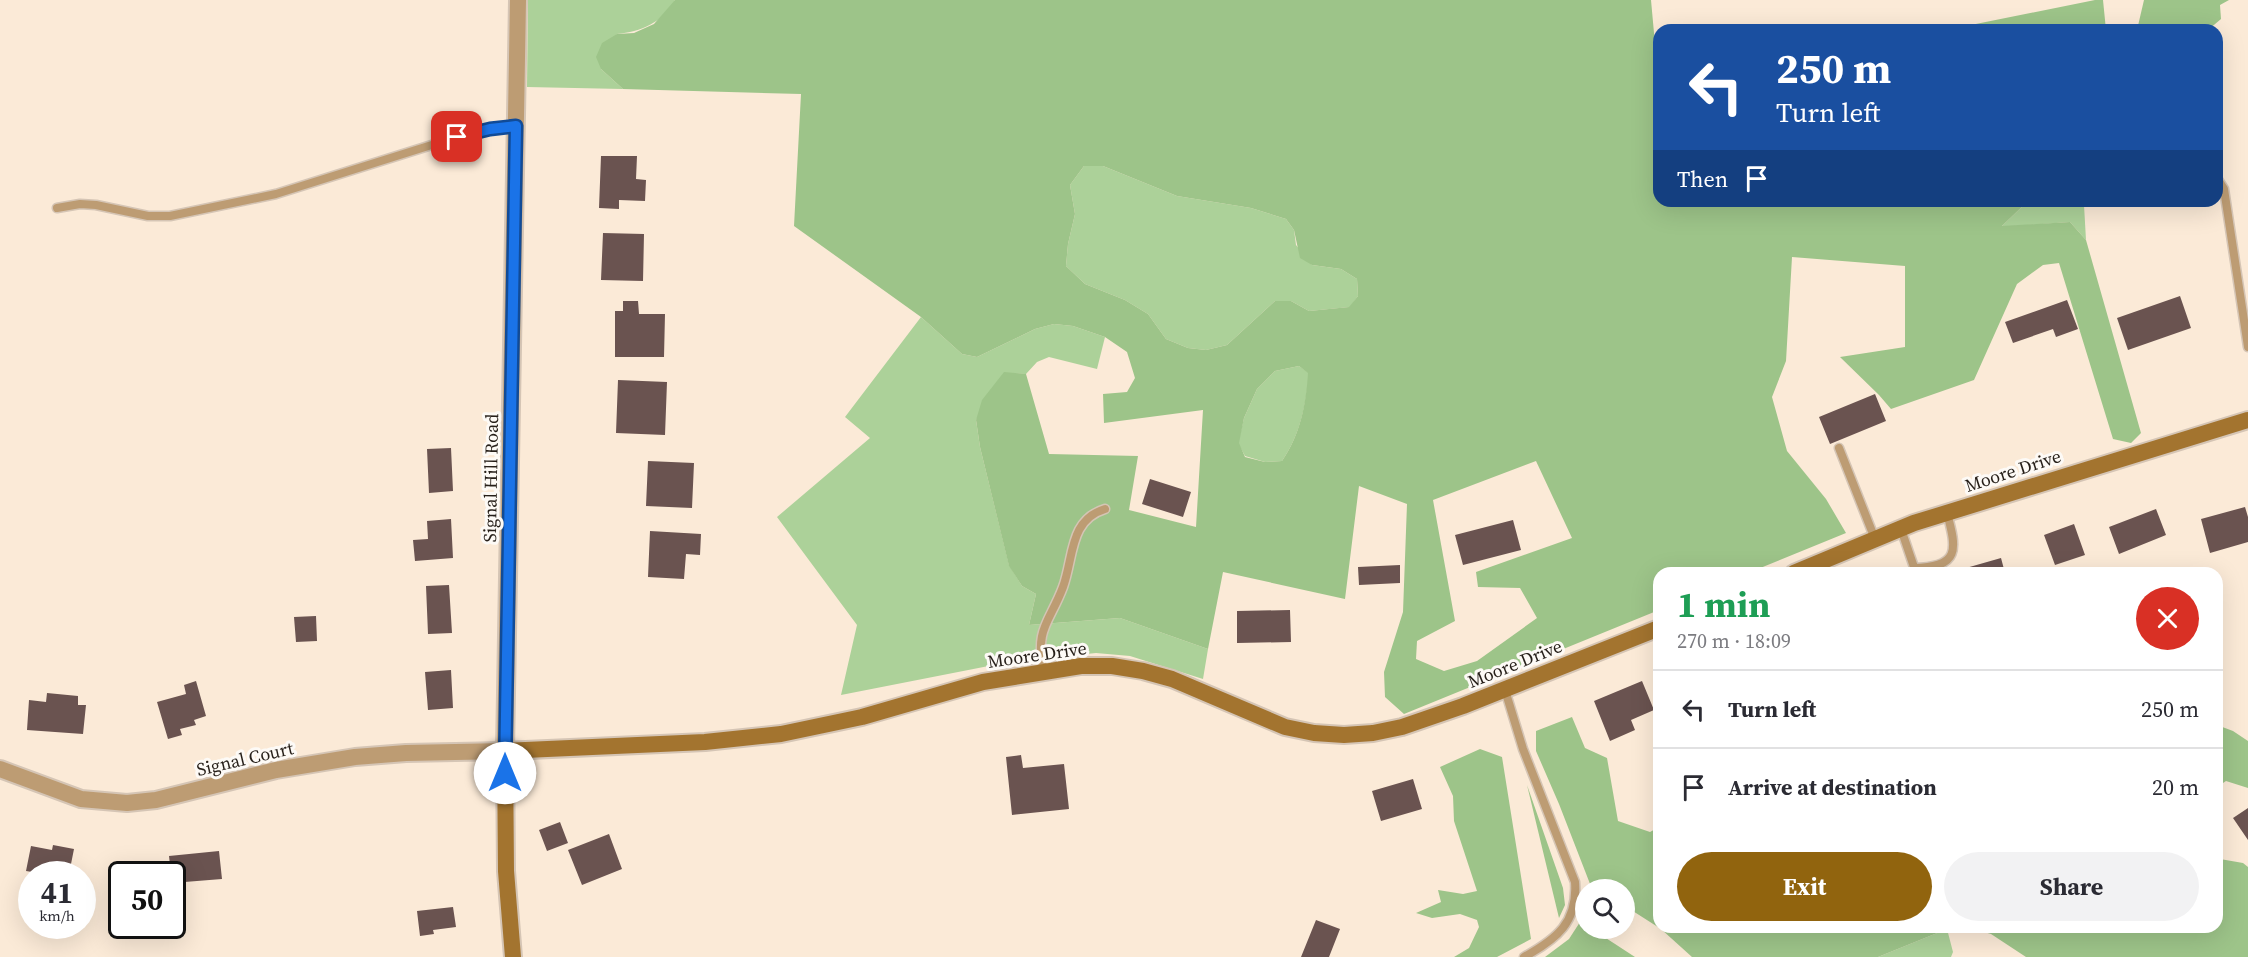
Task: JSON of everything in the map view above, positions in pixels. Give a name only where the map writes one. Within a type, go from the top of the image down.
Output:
[{"type":"main road","name":"Moore Drive","points":[[1808,567],[1875,539],[1947,513],[2248,420]]},
{"type":"main road","name":"Moore Drive","points":[[505,751],[705,742],[781,734],[862,717],[983,682],[1044,670],[1081,666],[1112,666],[1172,679],[1285,727],[1314,733],[1344,735],[1373,733],[1402,727],[1504,690],[1653,630]]},
{"type":"main road","name":"Signal Hill Road","points":[[505,751],[506,871],[513,957]]},
{"type":"street","name":"Signal Hill Road","points":[[505,751],[518,0]]},
{"type":"street","name":"Signal Court","points":[[0,769],[81,799],[127,803],[156,800],[276,770],[355,757],[406,753],[505,751]]},
{"type":"lane","points":[[57,208],[80,204],[96,205],[142,215],[170,216],[276,194],[457,137],[490,129],[516,126]]},
{"type":"lane","points":[[2223,187],[2248,346]]},
{"type":"lane","points":[[1839,448],[1875,539]]},
{"type":"lane","points":[[1044,670],[1040,641],[1044,625],[1063,587],[1075,537],[1089,517],[1106,509]]},
{"type":"lane","points":[[1934,567],[1948,560],[1955,548],[1947,513]]},
{"type":"lane","points":[[1901,529],[1914,567]]},
{"type":"lane","points":[[1504,690],[1523,749],[1575,882],[1574,909],[1567,925],[1557,936],[1524,957]]},
{"type":"green space","points":[[528,0],[675,0],[658,20],[643,28],[617,34],[601,69],[623,89],[527,87]]},
{"type":"green space","points":[[675,0],[1651,0],[1653,24],[1653,207],[2022,207],[2002,226],[2070,222],[2086,240],[2141,433],[2131,443],[2113,439],[2059,263],[2043,265],[2017,284],[1974,380],[1891,409],[1840,357],[1905,347],[1905,266],[1792,257],[1786,361],[1772,397],[1787,451],[1826,499],[1846,533],[1763,567],[1653,567],[1653,612],[1404,714],[1385,697],[1384,672],[1403,612],[1407,504],[1359,486],[1345,599],[1223,572],[1208,649],[1120,618],[1029,625],[1036,594],[1022,586],[1009,566],[980,447],[976,420],[982,400],[1004,372],[1026,374],[1049,454],[1138,456],[1129,510],[1196,527],[1203,410],[1104,423],[1103,394],[1127,392],[1135,378],[1127,352],[1105,337],[1073,326],[1054,324],[1035,329],[977,357],[962,354],[921,317],[794,226],[801,94],[623,89],[601,69],[596,57],[602,43],[617,34],[634,33],[654,24]],"holes":[[[1084,166],[1103,166],[1177,196],[1251,208],[1286,219],[1294,230],[1300,258],[1312,265],[1341,269],[1357,279],[1358,296],[1349,307],[1309,311],[1291,301],[1275,301],[1227,345],[1206,350],[1188,348],[1166,339],[1148,314],[1125,300],[1085,284],[1066,266],[1075,214],[1070,185]],[[1299,366],[1308,373],[1307,385],[1301,419],[1288,451],[1282,461],[1265,462],[1245,457],[1239,443],[1244,418],[1257,389],[1275,371]],[[1536,461],[1572,538],[1476,572],[1478,587],[1520,588],[1537,618],[1477,661],[1444,671],[1416,659],[1417,641],[1455,621],[1433,500]]]},
{"type":"green space","points":[[2103,0],[2105,24],[1976,24]]},
{"type":"green space","points":[[2144,0],[2229,0],[2220,5],[2221,19],[2215,24],[2138,24]]},
{"type":"green space","points":[[1084,166],[1103,166],[1177,196],[1251,208],[1286,219],[1294,230],[1296,245],[1312,265],[1341,269],[1357,279],[1358,296],[1350,307],[1309,311],[1291,301],[1275,301],[1227,345],[1206,350],[1188,348],[1166,339],[1148,314],[1125,300],[1085,284],[1066,266],[1075,214],[1070,185]]},
{"type":"green space","points":[[2022,207],[2084,207],[2086,240],[2070,222],[2001,227]]},
{"type":"green space","points":[[921,317],[962,354],[977,357],[1035,329],[1054,324],[1073,326],[1105,337],[1097,369],[1049,357],[1037,362],[1026,374],[1004,373],[976,420],[980,447],[1009,565],[1022,586],[1036,594],[1029,625],[1120,618],[1208,649],[1203,679],[1130,656],[1096,653],[1009,662],[841,695],[857,625],[777,517],[870,438],[845,417]]},
{"type":"green space","points":[[1299,366],[1309,373],[1304,408],[1293,441],[1282,461],[1265,462],[1245,456],[1238,443],[1244,418],[1257,389],[1275,371]]},
{"type":"green space","points":[[1572,717],[1585,748],[1607,758],[1618,821],[1650,832],[1653,830],[1653,924],[1635,912],[1635,879],[1588,879],[1536,751],[1536,731]]},
{"type":"green space","points":[[2223,727],[2248,741],[2248,788],[2226,781],[2223,783]]},
{"type":"green space","points":[[1480,749],[1502,757],[1531,939],[1497,957],[1454,957],[1469,948],[1479,927],[1477,920],[1460,914],[1432,918],[1416,913],[1441,902],[1438,890],[1463,894],[1477,891],[1454,821],[1453,796],[1440,767]]},
{"type":"green space","points":[[1527,785],[1563,888],[1565,905],[1559,918]]},
{"type":"green space","points":[[2223,860],[2243,863],[2248,867],[2248,957],[2026,957],[1988,933],[2223,933]]},
{"type":"green space","points":[[1575,930],[1575,939],[1607,939],[1635,957],[1545,957],[1569,939]]},
{"type":"green space","points":[[1665,933],[1937,933],[1878,957],[1692,957]]},
{"type":"green space","points":[[1937,933],[1948,933],[1953,952],[1951,957],[1878,957]]},
{"type":"building","points":[[601,156],[637,156],[636,179],[646,180],[645,201],[619,200],[619,209],[599,208]]},
{"type":"building","points":[[603,233],[644,234],[643,281],[601,280]]},
{"type":"building","points":[[2180,296],[2191,328],[2128,350],[2117,318]]},
{"type":"building","points":[[2067,300],[2078,329],[2056,337],[2053,329],[2013,343],[2005,322]]},
{"type":"building","points":[[623,301],[638,301],[639,314],[665,314],[664,357],[615,357],[615,311],[623,311]]},
{"type":"building","points":[[618,380],[667,382],[665,435],[616,433]]},
{"type":"building","points":[[1875,394],[1886,421],[1830,444],[1819,417]]},
{"type":"building","points":[[451,448],[453,491],[429,493],[427,449]]},
{"type":"building","points":[[648,461],[694,463],[692,508],[646,506]]},
{"type":"building","points":[[1150,479],[1191,492],[1183,517],[1142,504]]},
{"type":"building","points":[[2245,507],[2248,517],[2248,542],[2210,553],[2201,519]]},
{"type":"building","points":[[2156,509],[2166,535],[2119,554],[2109,527]]},
{"type":"building","points":[[451,519],[453,558],[415,561],[413,540],[428,539],[427,521]]},
{"type":"building","points":[[1513,520],[1521,550],[1463,565],[1455,535]]},
{"type":"building","points":[[2074,524],[2085,555],[2055,565],[2044,535]]},
{"type":"building","points":[[650,531],[701,534],[700,555],[686,554],[684,579],[648,577]]},
{"type":"building","points":[[2001,558],[2003,567],[1970,567]]},
{"type":"building","points":[[1400,565],[1400,583],[1359,585],[1358,567]]},
{"type":"building","points":[[449,585],[452,633],[428,634],[426,586]]},
{"type":"building","points":[[1290,610],[1291,642],[1237,643],[1237,611]]},
{"type":"building","points":[[316,616],[317,641],[296,642],[294,617]]},
{"type":"building","points":[[451,670],[453,708],[428,710],[425,672]]},
{"type":"building","points":[[196,681],[206,716],[194,720],[196,725],[180,729],[182,735],[168,739],[157,702],[186,694],[184,685]]},
{"type":"building","points":[[1642,681],[1653,710],[1631,720],[1635,730],[1610,741],[1594,701]]},
{"type":"building","points":[[47,693],[78,696],[78,705],[86,705],[83,734],[27,730],[29,700],[46,702]]},
{"type":"building","points":[[1021,755],[1023,768],[1064,764],[1069,809],[1012,815],[1006,757]]},
{"type":"building","points":[[1413,779],[1422,809],[1381,821],[1372,791]]},
{"type":"building","points":[[2248,808],[2248,840],[2233,818]]},
{"type":"building","points":[[560,822],[568,843],[547,851],[539,830]]},
{"type":"building","points":[[609,834],[622,869],[582,885],[568,850]]},
{"type":"building","points":[[53,845],[74,849],[72,861],[28,861],[31,846],[52,850]]},
{"type":"building","points":[[219,851],[222,879],[186,882],[186,861],[170,861],[169,856]]},
{"type":"building","points":[[453,907],[456,927],[433,930],[434,934],[420,936],[417,911]]},
{"type":"building","points":[[1316,920],[1340,929],[1329,957],[1301,957]]},
{"type":"route","points":[[457,137],[490,129],[516,126],[505,773]]}]
